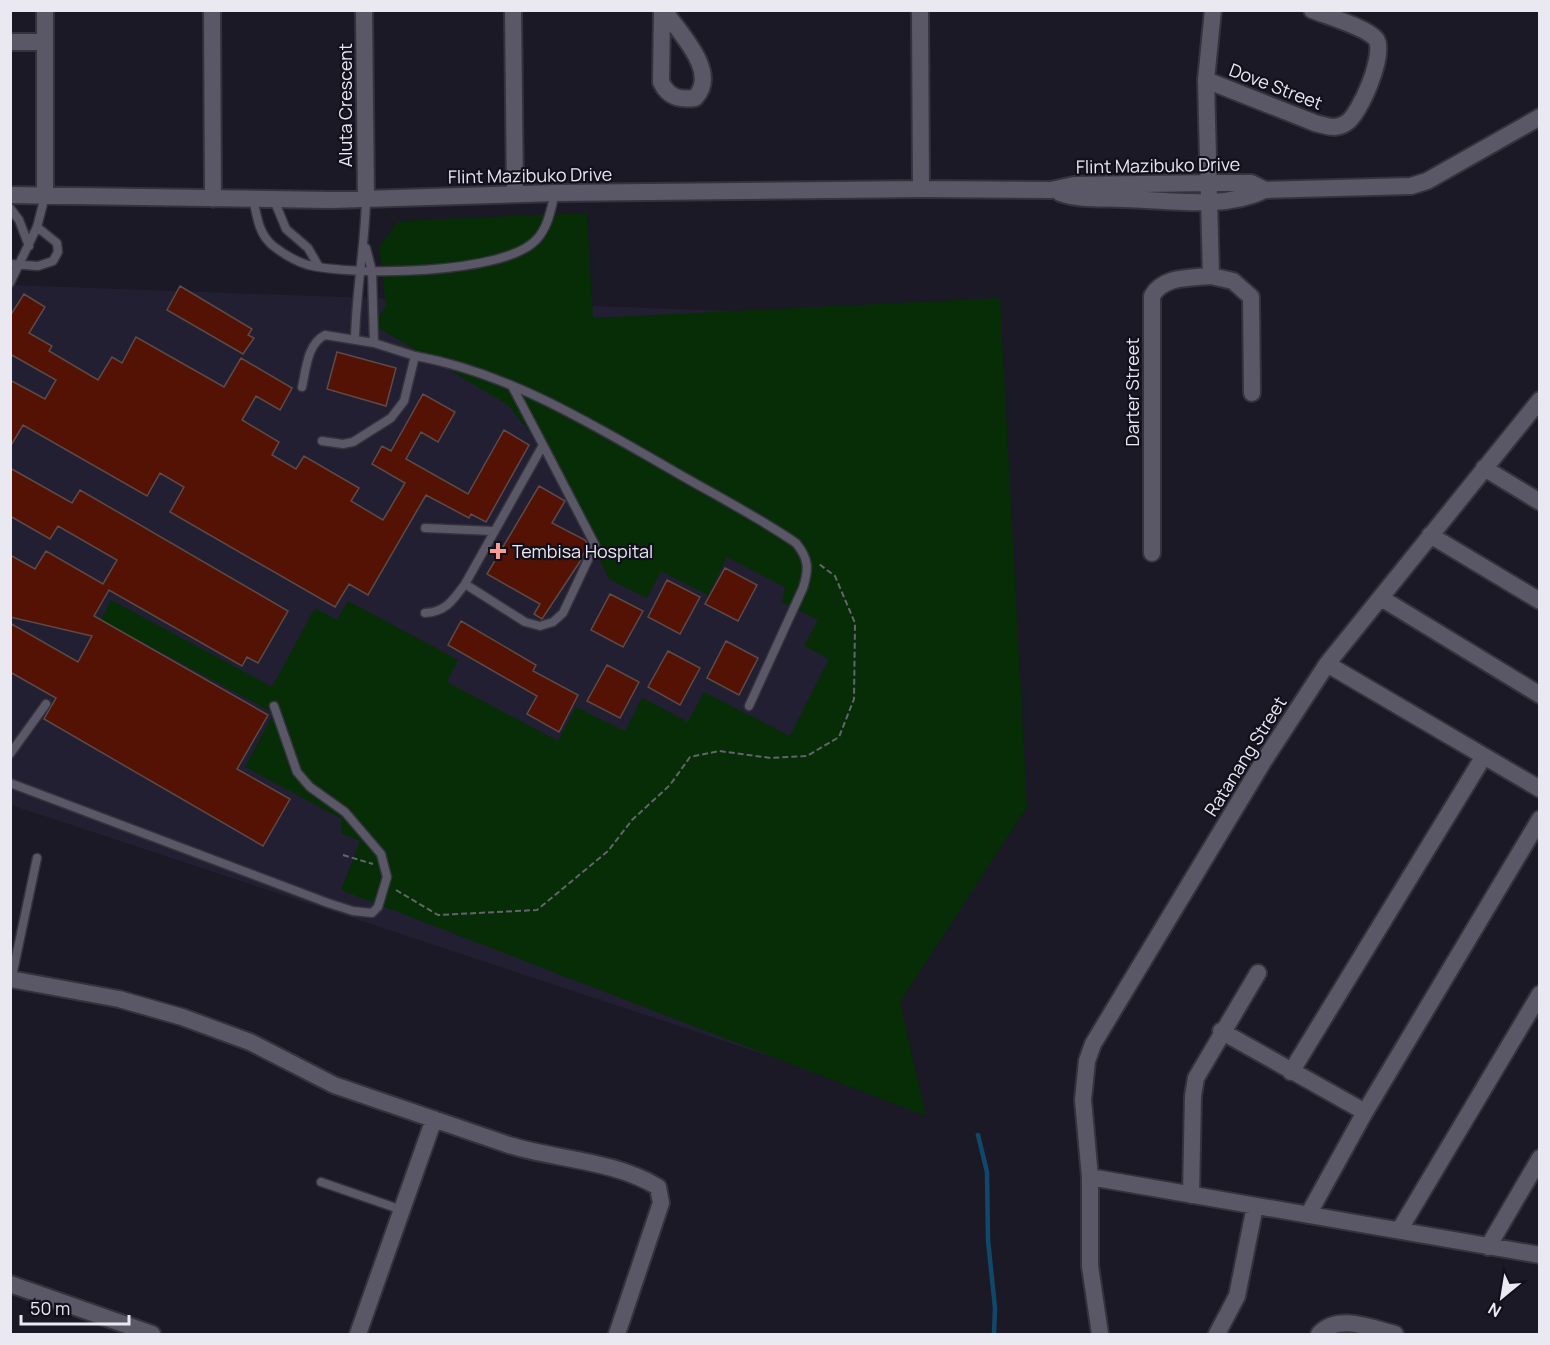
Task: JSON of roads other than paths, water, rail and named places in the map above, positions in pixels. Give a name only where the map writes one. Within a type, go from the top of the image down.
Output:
[{"type":"street","points":[[45,10],[45,196]]},
{"type":"street","points":[[212,10],[213,199]]},
{"type":"street","name":"Aluta Crescent","points":[[364,10],[366,200]]},
{"type":"street","points":[[513,10],[515,194]]},
{"type":"street","points":[[663,10],[704,74],[702,91],[695,98],[685,99],[666,92],[661,82],[663,10]]},
{"type":"street","points":[[920,10],[921,189]]},
{"type":"street","points":[[1210,276],[1211,202],[1206,80],[1213,10]]},
{"type":"street","name":"Dove Street","points":[[1206,80],[1315,123],[1330,127],[1348,122],[1355,114],[1377,67],[1380,51],[1378,42],[1356,27],[1312,10]]},
{"type":"street","points":[[10,42],[45,42]]},
{"type":"street","name":"Flint Mazibuko Drive","points":[[1051,190],[1065,195],[1101,198],[1211,202],[1251,197],[1265,190],[1411,186],[1427,181],[1539,118]]},
{"type":"street","name":"Flint Mazibuko Drive","points":[[10,195],[366,200],[555,193],[1051,190],[1064,186],[1096,184],[1210,183],[1251,183],[1265,190]]},
{"type":"street","name":"Darter Street","points":[[1152,553],[1152,296],[1161,285],[1210,276],[1233,281],[1251,297],[1252,393]]},
{"type":"street","name":"Ratanang Street","points":[[1100,1335],[1090,1266],[1090,1177],[1083,1100],[1087,1061],[1093,1044],[1263,762],[1327,664],[1539,400]]},
{"type":"street","points":[[1484,468],[1539,502]]},
{"type":"street","points":[[1430,536],[1539,601]]},
{"type":"street","points":[[1381,598],[1539,695]]},
{"type":"street","points":[[1327,664],[1539,789]]},
{"type":"street","points":[[1291,1072],[1484,756]]},
{"type":"street","points":[[1308,1215],[1365,1112],[1539,819]]},
{"type":"street","points":[[1191,1195],[1193,1096],[1196,1078],[1221,1031],[1257,973]]},
{"type":"street","points":[[11,980],[119,999],[182,1017],[250,1042],[334,1085],[537,1153],[611,1167],[636,1175],[658,1188],[661,1203],[617,1335]]},
{"type":"street","points":[[1400,1229],[1539,994]]},
{"type":"street","points":[[1221,1031],[1365,1112]]},
{"type":"street","points":[[358,1335],[434,1119]]},
{"type":"street","points":[[1488,1247],[1539,1158]]},
{"type":"street","points":[[1090,1177],[1400,1229],[1539,1255]]},
{"type":"street","points":[[1217,1335],[1237,1296],[1255,1206]]},
{"type":"street","points":[[10,1284],[134,1331],[152,1335]]},
{"type":"street","points":[[1319,1335],[1331,1325],[1341,1323],[1395,1335]]},
{"type":"lane","points":[[253,199],[260,228],[271,244],[290,258],[319,267],[372,271],[417,271],[474,262],[527,247],[542,232],[555,193]]},
{"type":"lane","points":[[10,284],[37,227],[45,196]]},
{"type":"lane","points":[[274,200],[286,229],[308,248],[319,267]]},
{"type":"lane","points":[[355,339],[360,270],[365,243],[366,200]]},
{"type":"lane","points":[[10,208],[19,220],[29,246]]},
{"type":"lane","points":[[10,264],[46,265],[56,257],[57,243],[37,227]]},
{"type":"lane","points":[[365,243],[372,271],[374,343]]},
{"type":"lane","points":[[302,387],[311,349],[319,338],[335,335],[471,369],[511,385],[617,438],[796,543],[804,554],[809,569],[803,588],[748,706]]},
{"type":"lane","points":[[322,441],[343,444],[353,442],[391,418],[404,401],[415,356]]},
{"type":"lane","points":[[465,584],[525,622],[540,626],[553,622],[563,613],[595,545],[511,385]]},
{"type":"lane","points":[[425,613],[442,610],[452,602],[465,584],[543,446]]},
{"type":"lane","points":[[425,528],[494,531]]},
{"type":"lane","points":[[10,754],[46,704]]},
{"type":"lane","points":[[10,783],[149,837],[353,911],[369,914],[376,911],[386,882],[385,864],[369,839],[345,812],[310,787],[297,772],[274,706]]},
{"type":"lane","points":[[11,980],[37,858]]},
{"type":"lane","points":[[321,1182],[402,1210]]},
{"type":"waterway","points":[[978,1135],[987,1172],[988,1240],[995,1308],[994,1334]]},
{"type":"place","name":"Tembisa Hospital","points":[[498,551]]}]
